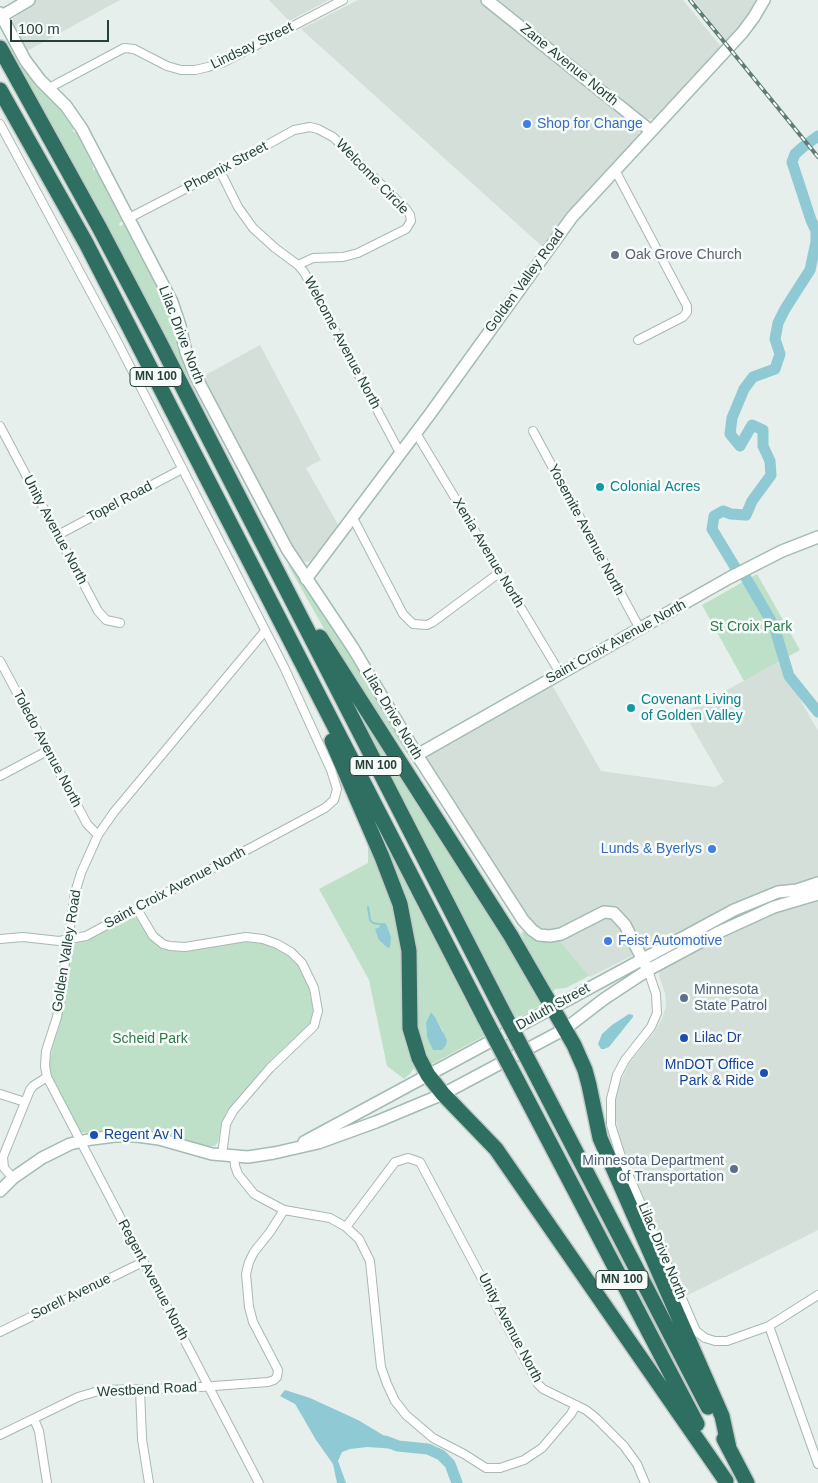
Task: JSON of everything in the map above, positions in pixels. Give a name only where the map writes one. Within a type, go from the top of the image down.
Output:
[{"type":"highway","name":"MN 100","points":[[0,48],[100,227],[502,1010],[748,1483]]},
{"type":"highway","name":"MN 100","points":[[0,90],[86,243],[485,1019],[727,1482]]},
{"type":"highway","points":[[252,522],[286,575],[350,685],[511,936],[580,1056],[585,1070],[600,1138],[722,1416],[729,1448]]},
{"type":"highway","points":[[304,667],[322,718],[382,857],[400,904],[409,951],[410,1028],[418,1058],[443,1094],[496,1149],[727,1482]]},
{"type":"street","points":[[1,14],[30,0]]},
{"type":"street","name":"Lindsay Street","points":[[49,88],[124,48],[134,50],[167,66],[180,70],[195,70],[222,63],[343,0]]},
{"type":"street","name":"Zane Avenue North","points":[[488,0],[651,131]]},
{"type":"street","name":"Golden Valley Road","points":[[306,579],[416,433],[572,217],[742,34],[764,0]]},
{"type":"street","name":"Lilac Drive North","points":[[1,14],[26,60],[75,117],[129,218],[172,302],[188,357],[198,382],[278,534],[353,648],[417,755],[523,920],[539,935],[555,936],[604,912],[614,913],[625,925],[648,970],[656,994],[657,1010],[651,1027],[625,1060],[617,1075],[611,1099],[611,1125],[622,1160],[696,1332],[705,1338],[715,1341],[727,1341],[769,1326]]},
{"type":"street","points":[[1,127],[81,273],[266,631]]},
{"type":"street","name":"Phoenix Street","points":[[129,218],[294,130],[310,127],[326,132]]},
{"type":"street","name":"Welcome Circle","points":[[298,265],[313,258],[342,257],[358,252],[406,229],[411,221],[406,209],[326,132]]},
{"type":"street","points":[[615,170],[687,306],[687,312],[683,317],[638,340]]},
{"type":"street","name":"Welcome Avenue North","points":[[220,171],[238,207],[253,228],[274,248],[298,265],[312,284],[400,453]]},
{"type":"street","name":"Unity Avenue North","points":[[0,426],[98,611],[106,620],[120,623]]},
{"type":"street","name":"Yosemite Avenue North","points":[[533,431],[640,629]]},
{"type":"street","name":"Xenia Avenue North","points":[[416,433],[560,673]]},
{"type":"street","name":"Topel Road","points":[[58,535],[182,469]]},
{"type":"street","points":[[352,516],[403,614],[407,620],[414,624],[427,625],[433,622],[499,573]]},
{"type":"street","name":"Saint Croix Avenue North","points":[[417,755],[754,565],[818,536]]},
{"type":"street","name":"Golden Valley Road","points":[[47,1077],[45,1066],[46,1051],[57,1017],[75,893],[98,835],[114,812],[266,631]]},
{"type":"street","name":"Saint Croix Avenue North","points":[[0,939],[23,937],[59,942],[86,936],[326,808],[334,800],[336,784],[332,770],[266,631]]},
{"type":"street","name":"Toledo Avenue North","points":[[0,661],[86,824],[98,835]]},
{"type":"street","points":[[0,776],[47,751]]},
{"type":"street","name":"Duluth Street","points":[[294,1148],[734,910],[778,892],[797,890],[818,883]]},
{"type":"street","name":"Duluth Street","points":[[13,1178],[42,1158],[58,1150],[80,1142],[115,1136],[159,1139],[196,1150],[234,1156],[260,1156],[318,1143],[443,1094],[565,1030],[604,999],[648,970],[718,933],[774,907],[818,894]]},
{"type":"street","points":[[137,909],[153,936],[163,944],[170,946],[185,947],[246,937],[263,939],[277,944],[291,952],[302,963],[314,988],[318,1011],[314,1026],[276,1061],[233,1111],[226,1124],[222,1155]]},
{"type":"street","points":[[0,1191],[13,1178],[4,1168],[3,1157],[25,1102],[33,1086],[47,1077]]},
{"type":"street","name":"Regent Avenue North","points":[[47,1077],[259,1483]]},
{"type":"street","points":[[0,1094],[25,1102]]},
{"type":"street","points":[[234,1156],[238,1174],[254,1194],[284,1210],[330,1218],[346,1227],[359,1239],[370,1261],[381,1367],[387,1384],[395,1400],[406,1415],[433,1438],[486,1468],[500,1468],[524,1460],[542,1448],[571,1414],[576,1405]]},
{"type":"street","name":"Unity Avenue North","points":[[346,1227],[395,1162],[401,1159],[414,1158],[420,1162],[538,1384],[543,1389],[576,1405],[596,1418],[624,1446],[637,1464],[645,1483]]},
{"type":"street","name":"Westbend Road","points":[[0,1435],[90,1393],[115,1389],[209,1387],[274,1380],[278,1370],[253,1322],[249,1307],[246,1274],[254,1252],[284,1210]]},
{"type":"street","name":"Sorell Avenue","points":[[0,1332],[143,1262]]},
{"type":"street","points":[[818,1295],[769,1326],[818,1464]]},
{"type":"street","points":[[140,1389],[142,1439],[149,1483]]},
{"type":"street","points":[[34,1419],[39,1430],[47,1483]]},
{"type":"shaded area","points":[[36,0],[120,0],[27,51],[12,19],[29,8]]},
{"type":"shaded area","points":[[269,0],[329,0],[289,21]]},
{"type":"shaded area","points":[[358,0],[480,0],[636,126],[640,131],[638,138],[545,249],[301,29]]},
{"type":"shaded area","points":[[498,0],[683,0],[723,49],[659,117],[647,119]]},
{"type":"shaded area","points":[[694,0],[758,0],[747,21],[728,44]]},
{"type":"shaded area","points":[[260,345],[321,460],[306,468],[340,528],[313,560],[307,562],[297,560],[202,377]]},
{"type":"shaded area","points":[[779,662],[818,731],[818,877],[732,905],[590,977],[551,932],[541,929],[525,915],[427,762],[427,758],[431,752],[551,683],[601,771],[715,787],[724,782],[684,713]]},
{"type":"shaded area","points":[[818,899],[818,1230],[686,1296],[622,1147],[616,1120],[616,1095],[629,1064],[662,1019],[666,1006],[665,993],[659,975],[662,969],[749,922],[794,905]]},
{"type":"green space","points":[[22,66],[56,104],[73,128],[73,132],[76,132],[93,166],[93,170],[96,170],[123,222],[120,222],[119,225],[121,226],[124,223],[167,307],[187,373],[184,374],[113,238],[20,69]]},
{"type":"green space","points":[[290,564],[344,642],[419,766],[417,768],[331,641],[288,565]]},
{"type":"green space","name":"St Croix Park","points":[[757,574],[800,650],[744,681],[702,605]]},
{"type":"green space","points":[[347,693],[431,816],[544,1004],[516,1019]]},
{"type":"green space","points":[[369,812],[484,1036],[429,1064],[417,1031],[413,964]],"holes":[[[436,1019],[443,1031],[442,1050],[427,1037],[426,1023]]]},
{"type":"green space","points":[[368,837],[398,904],[415,1067],[404,1079],[387,1066],[369,980],[319,889],[368,863]]},
{"type":"green space","name":"Scheid Park","points":[[131,917],[137,918],[151,940],[171,951],[242,941],[270,945],[292,957],[300,966],[307,980],[314,1012],[311,1022],[271,1060],[228,1111],[215,1146],[206,1146],[163,1133],[131,1128],[80,1133],[50,1075],[49,1064],[59,1028],[71,949],[76,943]]},
{"type":"green space","points":[[526,931],[558,939],[589,976],[566,988],[555,989],[554,991],[550,989],[529,954],[521,933]]},
{"type":"water","points":[[379,923],[385,923],[391,937],[390,947],[388,948],[379,940],[377,935],[375,929],[380,927]]},
{"type":"water","points":[[431,1012],[447,1040],[442,1050],[433,1050],[427,1037],[426,1023]]},
{"type":"water","points":[[629,1014],[633,1015],[633,1017],[609,1047],[601,1049],[598,1044],[602,1034]]},
{"type":"water","points":[[285,1390],[310,1398],[358,1420],[398,1444],[397,1449],[367,1447],[342,1452],[338,1461],[346,1483],[337,1483],[333,1464],[316,1440],[295,1404],[280,1396]]},
{"type":"waterway","points":[[735,567],[712,529],[714,516],[723,511],[731,514],[746,515],[752,501],[771,475],[770,461],[763,446],[763,430],[752,425],[740,446],[730,434],[732,418],[744,389],[753,377],[775,369],[780,354],[775,339],[778,323],[810,270],[816,242],[816,231],[792,162],[795,154],[818,136]]},
{"type":"waterway","points":[[746,578],[774,626],[789,676],[818,712]]},
{"type":"waterway","points":[[368,907],[370,920],[373,923],[379,924]]},
{"type":"waterway","points":[[385,1441],[398,1446],[428,1449],[441,1455],[450,1464],[457,1483]]},
{"type":"railway","points":[[690,0],[818,157]]},
{"type":"place","name":"Shop for Change","points":[[527,124]]},
{"type":"place","name":"Oak Grove Church","points":[[615,255]]},
{"type":"place","name":"Colonial Acres","points":[[600,487]]},
{"type":"place","name":"Covenant Living of Golden Valley","points":[[631,708]]},
{"type":"place","name":"Lunds & Byerlys","points":[[712,849]]},
{"type":"place","name":"Feist Automotive","points":[[608,941]]},
{"type":"place","name":"Minnesota State Patrol","points":[[684,998]]},
{"type":"place","name":"Lilac Dr","points":[[684,1038]]},
{"type":"place","name":"MnDOT Office Park & Ride","points":[[764,1073]]},
{"type":"place","name":"Regent Av N","points":[[94,1135]]},
{"type":"place","name":"Minnesota Department of Transportation","points":[[734,1169]]}]
